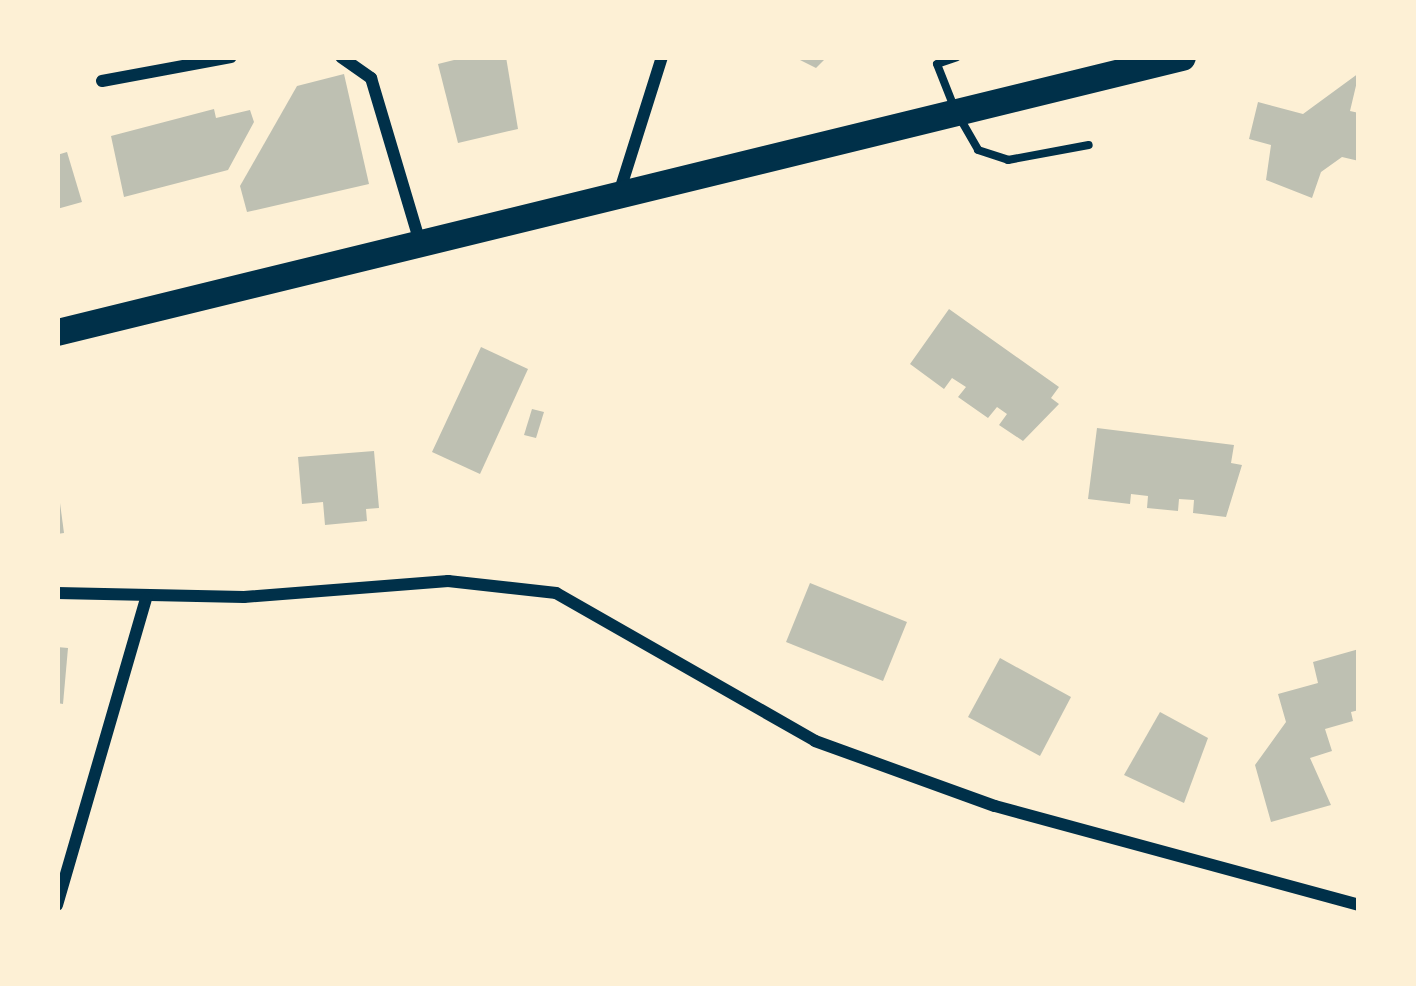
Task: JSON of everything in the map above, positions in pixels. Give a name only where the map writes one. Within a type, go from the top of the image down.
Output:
[{"type":"main road","points":[[57,332],[419,239],[956,111],[1133,62],[1182,57]]},
{"type":"street","points":[[101,81],[231,57]]},
{"type":"street","points":[[341,57],[371,78],[419,239]]},
{"type":"street","points":[[620,191],[662,57]]},
{"type":"street","points":[[57,593],[146,598],[448,581],[556,593],[814,741],[1040,819],[1359,905]]},
{"type":"street","points":[[57,905],[146,598]]},
{"type":"lane","points":[[957,57],[937,64],[978,150],[1008,160],[1089,145]]},
{"type":"building","points":[[466,57],[506,57],[518,129],[458,143],[438,64]]},
{"type":"building","points":[[794,57],[827,57],[816,68]]},
{"type":"building","points":[[1359,73],[1350,111],[1359,113],[1359,161],[1342,157],[1321,172],[1312,198],[1266,180],[1271,145],[1249,139],[1258,102],[1303,114]]},
{"type":"building","points":[[344,74],[369,184],[247,212],[240,186],[297,86]]},
{"type":"building","points":[[214,109],[216,118],[250,110],[254,122],[228,170],[124,197],[111,136]]},
{"type":"building","points":[[67,152],[82,202],[57,209],[57,155]]},
{"type":"building","points":[[949,309],[1059,387],[1051,398],[1059,404],[1023,441],[999,425],[1007,414],[997,407],[988,418],[958,397],[966,387],[952,378],[944,389],[910,364]]},
{"type":"building","points":[[481,347],[528,369],[480,474],[432,452]]},
{"type":"building","points":[[532,409],[544,412],[536,438],[524,435]]},
{"type":"building","points":[[1097,428],[1234,445],[1231,463],[1242,465],[1226,517],[1193,513],[1194,500],[1179,499],[1178,511],[1147,508],[1148,496],[1131,494],[1130,504],[1088,499]]},
{"type":"building","points":[[374,451],[379,508],[366,509],[367,521],[325,525],[323,502],[302,504],[298,457]]},
{"type":"building","points":[[57,503],[64,533],[57,534]]},
{"type":"building","points":[[810,583],[907,622],[883,681],[786,642]]},
{"type":"building","points":[[57,647],[68,648],[63,704],[57,703]]},
{"type":"building","points":[[1359,649],[1359,710],[1351,712],[1353,721],[1325,729],[1332,751],[1310,758],[1331,805],[1271,822],[1255,765],[1286,722],[1278,694],[1318,683],[1313,662]]},
{"type":"building","points":[[1000,658],[1071,697],[1040,756],[968,717]]},
{"type":"building","points":[[1160,712],[1208,738],[1184,803],[1124,775]]}]
